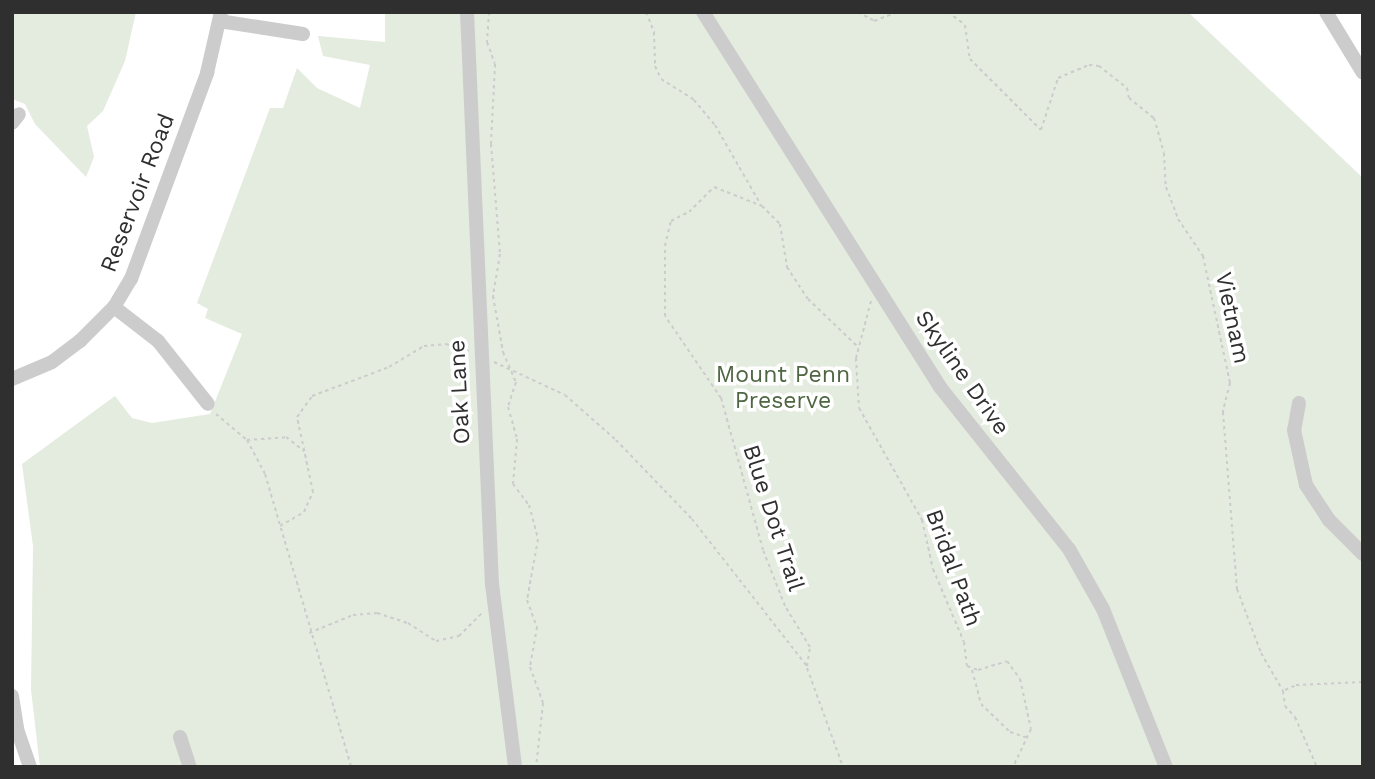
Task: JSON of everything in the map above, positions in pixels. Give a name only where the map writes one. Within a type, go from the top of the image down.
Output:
[{"type":"street","name":"Oak Lane","points":[[467,12],[480,356],[495,607],[516,767]]},
{"type":"street","name":"Skyline Drive","points":[[703,12],[940,387],[1076,560],[1115,637],[1166,767]]},
{"type":"street","points":[[1326,12],[1363,73]]},
{"type":"street","points":[[220,17],[303,34]]},
{"type":"street","name":"Reservoir Road","points":[[12,379],[66,352],[114,307],[144,251],[207,73],[220,17]]},
{"type":"street","points":[[114,307],[158,341],[208,404]]},
{"type":"street","points":[[1299,403],[1294,430],[1306,485],[1329,520],[1363,554]]},
{"type":"street","points":[[12,696],[30,767]]},
{"type":"street","points":[[180,737],[190,767]]},
{"type":"path","points":[[489,12],[487,42],[495,64],[491,144],[500,254],[493,296],[510,368],[516,382],[509,407],[517,439],[513,484],[529,505],[538,539],[527,600],[537,628],[530,667],[543,703],[536,767]]},
{"type":"path","points":[[646,12],[654,32],[655,66],[661,79],[694,100],[715,125],[762,206],[780,224],[787,267],[808,299],[858,347]]},
{"type":"path","points":[[858,12],[874,20],[897,12]]},
{"type":"path","name":"Vietnam","points":[[948,12],[965,24],[970,59],[1041,130],[1058,78],[1089,65],[1099,66],[1127,88],[1129,99],[1154,118],[1164,153],[1166,187],[1206,268],[1230,383],[1223,412],[1237,589],[1261,653],[1283,691]]},
{"type":"path","name":"Blue Dot Trail","points":[[762,206],[714,187],[689,212],[671,221],[665,246],[665,316],[721,398],[763,550],[790,615],[810,647],[807,666]]},
{"type":"path","name":"Bridal Path","points":[[874,298],[867,308],[858,347],[859,408],[922,520],[933,569],[971,669],[981,705],[1010,733],[1030,739]]},
{"type":"path","name":"Blue Dot Trail","points":[[280,526],[304,512],[313,492],[297,417],[312,396],[389,367],[424,346],[446,344],[510,368],[565,395],[616,439],[692,519],[807,666]]},
{"type":"path","points":[[208,404],[247,440],[265,474],[309,634],[351,767]]},
{"type":"path","points":[[247,440],[286,438],[305,451]]},
{"type":"path","points":[[309,634],[353,615],[377,613],[408,623],[436,641],[459,636],[495,607]]},
{"type":"path","points":[[971,669],[1007,661],[1014,667],[1023,691],[1030,739],[1013,767]]},
{"type":"path","points":[[807,666],[843,767]]},
{"type":"path","points":[[1317,767],[1295,716],[1285,706],[1283,691],[1296,685],[1363,682]]},
{"type":"green space","points":[[12,12],[136,12],[125,61],[103,111],[87,126],[94,157],[86,177],[35,124],[25,104],[12,99]]},
{"type":"green space","name":"Mount Penn Preserve","points":[[385,12],[1188,12],[1363,178],[1363,767],[196,767],[194,760],[176,767],[40,767],[31,690],[33,546],[22,464],[115,396],[132,418],[152,423],[210,414],[242,334],[205,318],[208,309],[197,303],[270,108],[283,108],[297,68],[317,88],[360,108],[370,65],[323,56],[318,36],[385,42]]}]
